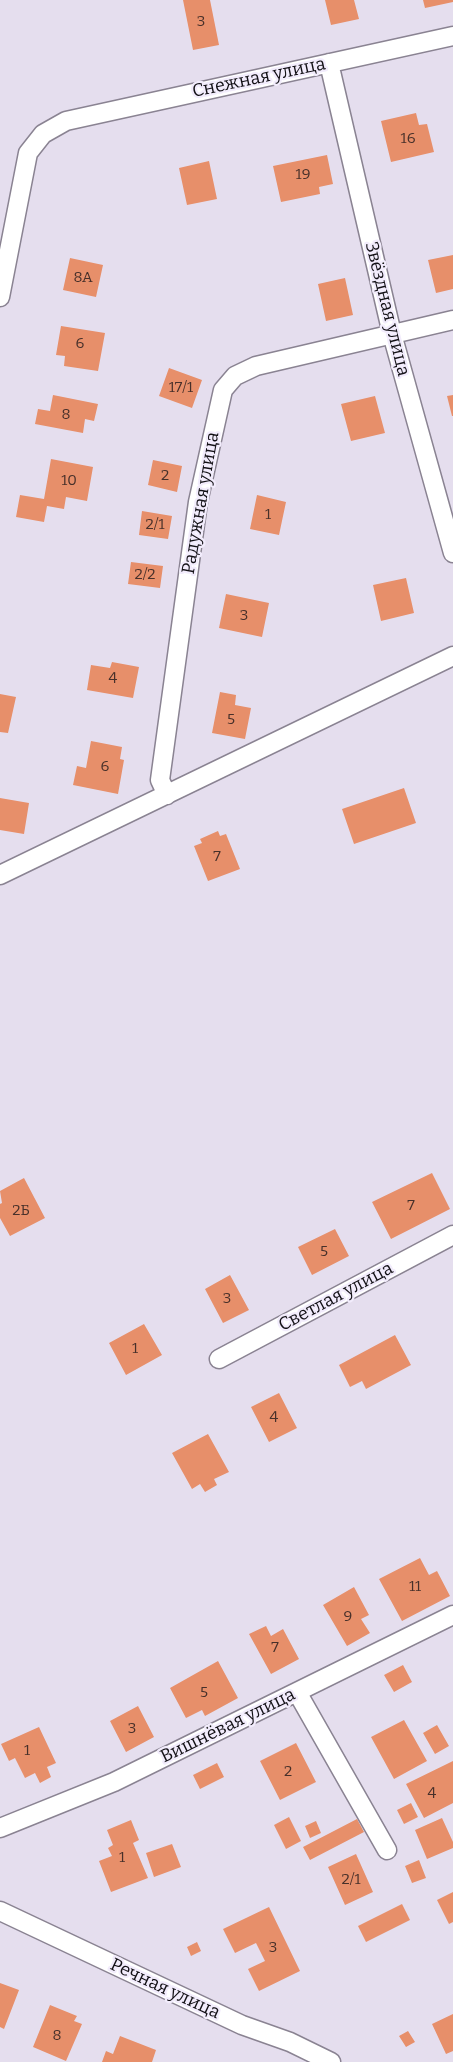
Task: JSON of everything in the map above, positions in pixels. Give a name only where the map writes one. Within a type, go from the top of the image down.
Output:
[{"type":"street","name":"Снежная улица","points":[[0,297],[28,153],[43,134],[66,121],[453,36]]},
{"type":"street","name":"Звёздная улица","points":[[328,63],[392,334],[453,553]]},
{"type":"street","name":"Радужная улица","points":[[166,795],[160,780],[198,502],[223,390],[235,376],[256,366],[453,320]]},
{"type":"street","points":[[0,874],[453,656]]},
{"type":"street","name":"Светлая улица","points":[[219,1359],[453,1235]]},
{"type":"street","name":"Вишнёвая улица","points":[[0,1828],[114,1782],[453,1615]]},
{"type":"street","points":[[297,1692],[387,1850]]},
{"type":"street","name":"Речная улица","points":[[0,1911],[242,2025],[290,2042],[331,2062]]},
{"type":"building","points":[[183,0],[210,0],[219,45],[193,50]]},
{"type":"building","points":[[325,0],[354,0],[359,19],[331,25]]},
{"type":"building","points":[[423,0],[453,0],[453,2],[425,8]]},
{"type":"building","points":[[416,113],[419,125],[427,124],[434,152],[391,162],[381,121]]},
{"type":"building","points":[[327,155],[333,184],[319,187],[320,194],[281,202],[273,166]]},
{"type":"building","points":[[209,161],[217,199],[187,205],[179,168]]},
{"type":"building","points":[[453,255],[453,289],[436,293],[428,260]]},
{"type":"building","points":[[70,258],[103,265],[96,297],[63,290]]},
{"type":"building","points":[[345,278],[353,315],[326,321],[318,284]]},
{"type":"building","points":[[61,326],[105,333],[98,371],[64,366],[65,356],[56,355]]},
{"type":"building","points":[[169,368],[202,380],[192,408],[159,396]]},
{"type":"building","points":[[53,395],[98,404],[94,421],[85,419],[83,433],[35,424],[38,409],[50,411]]},
{"type":"building","points":[[453,395],[453,416],[452,416],[447,396]]},
{"type":"building","points":[[375,396],[385,433],[351,441],[341,404]]},
{"type":"building","points":[[51,459],[93,467],[87,501],[66,497],[64,509],[47,506],[44,522],[16,517],[20,495],[44,499]]},
{"type":"building","points":[[153,460],[182,466],[177,492],[148,485]]},
{"type":"building","points":[[257,495],[286,502],[279,535],[250,529]]},
{"type":"building","points":[[142,511],[172,516],[168,539],[139,535]]},
{"type":"building","points":[[131,562],[163,566],[160,588],[128,584]]},
{"type":"building","points":[[406,578],[414,613],[381,621],[373,585]]},
{"type":"building","points":[[226,594],[269,603],[262,637],[219,628]]},
{"type":"building","points":[[112,662],[139,667],[133,698],[87,690],[91,665],[110,668]]},
{"type":"building","points":[[220,692],[236,695],[235,705],[251,708],[245,739],[212,733]]},
{"type":"building","points":[[0,694],[16,697],[8,733],[0,732]]},
{"type":"building","points":[[91,741],[122,747],[120,759],[124,760],[118,794],[73,785],[77,766],[86,768]]},
{"type":"building","points":[[404,788],[416,823],[354,844],[342,809]]},
{"type":"building","points":[[0,798],[29,803],[24,834],[0,830]]},
{"type":"building","points":[[218,831],[220,836],[226,834],[240,869],[208,881],[194,846],[202,843],[200,839]]},
{"type":"building","points":[[432,1173],[450,1209],[391,1239],[372,1202]]},
{"type":"building","points":[[24,1178],[45,1218],[10,1236],[0,1218],[0,1204],[2,1203],[0,1191]]},
{"type":"building","points":[[335,1229],[349,1256],[312,1275],[298,1247]]},
{"type":"building","points":[[230,1275],[249,1310],[223,1323],[205,1289]]},
{"type":"building","points":[[144,1324],[162,1355],[126,1375],[109,1343]]},
{"type":"building","points":[[395,1335],[411,1365],[366,1389],[362,1381],[350,1387],[339,1365]]},
{"type":"building","points":[[279,1393],[297,1428],[269,1442],[251,1407]]},
{"type":"building","points":[[208,1434],[229,1472],[214,1479],[217,1485],[205,1492],[200,1484],[192,1489],[172,1453]]},
{"type":"building","points":[[420,1558],[429,1575],[437,1571],[450,1596],[402,1621],[379,1579]]},
{"type":"building","points":[[354,1587],[369,1615],[361,1619],[370,1633],[347,1646],[323,1605]]},
{"type":"building","points":[[266,1626],[271,1636],[283,1629],[299,1659],[271,1674],[249,1634]]},
{"type":"building","points":[[218,1661],[238,1698],[205,1716],[202,1710],[186,1718],[170,1688]]},
{"type":"building","points":[[403,1665],[412,1682],[394,1692],[384,1675]]},
{"type":"building","points":[[138,1706],[154,1737],[126,1752],[110,1721]]},
{"type":"building","points":[[404,1720],[427,1761],[394,1779],[371,1737]]},
{"type":"building","points":[[437,1725],[449,1746],[435,1754],[423,1733]]},
{"type":"building","points":[[39,1727],[56,1763],[47,1767],[51,1777],[40,1783],[35,1773],[25,1778],[15,1758],[9,1761],[1,1744]]},
{"type":"building","points":[[296,1743],[316,1782],[280,1800],[260,1761]]},
{"type":"building","points":[[453,1761],[453,1803],[424,1818],[406,1784]]},
{"type":"building","points":[[217,1763],[224,1777],[200,1789],[193,1775]]},
{"type":"building","points":[[411,1803],[418,1817],[404,1824],[397,1810]]},
{"type":"building","points":[[289,1817],[301,1841],[286,1849],[274,1825]]},
{"type":"building","points":[[442,1818],[453,1842],[453,1848],[427,1859],[415,1830]]},
{"type":"building","points":[[357,1819],[364,1832],[310,1860],[303,1847]]},
{"type":"building","points":[[131,1820],[139,1840],[133,1843],[148,1878],[111,1892],[99,1861],[112,1856],[108,1848],[113,1845],[107,1830]]},
{"type":"building","points":[[316,1821],[321,1833],[310,1838],[305,1826]]},
{"type":"building","points":[[172,1844],[181,1867],[154,1877],[146,1853]]},
{"type":"building","points":[[356,1854],[373,1892],[345,1905],[328,1867]]},
{"type":"building","points":[[419,1860],[426,1878],[412,1883],[405,1866]]},
{"type":"building","points":[[453,1892],[453,1922],[449,1924],[437,1900]]},
{"type":"building","points":[[402,1904],[410,1920],[366,1942],[358,1926]]},
{"type":"building","points":[[269,1907],[300,1971],[259,1991],[248,1969],[265,1961],[256,1943],[235,1953],[223,1929]]},
{"type":"building","points":[[197,1942],[201,1951],[191,1956],[187,1947]]},
{"type":"building","points":[[0,1983],[19,1990],[4,2029],[0,2027]]},
{"type":"building","points":[[50,2005],[77,2016],[74,2021],[82,2024],[66,2061],[33,2047]]},
{"type":"building","points":[[453,2014],[453,2051],[446,2054],[432,2024]]},
{"type":"building","points":[[408,2031],[415,2042],[406,2047],[399,2036]]},
{"type":"building","points":[[120,2036],[156,2050],[152,2062],[102,2062],[106,2051],[113,2054]]}]
